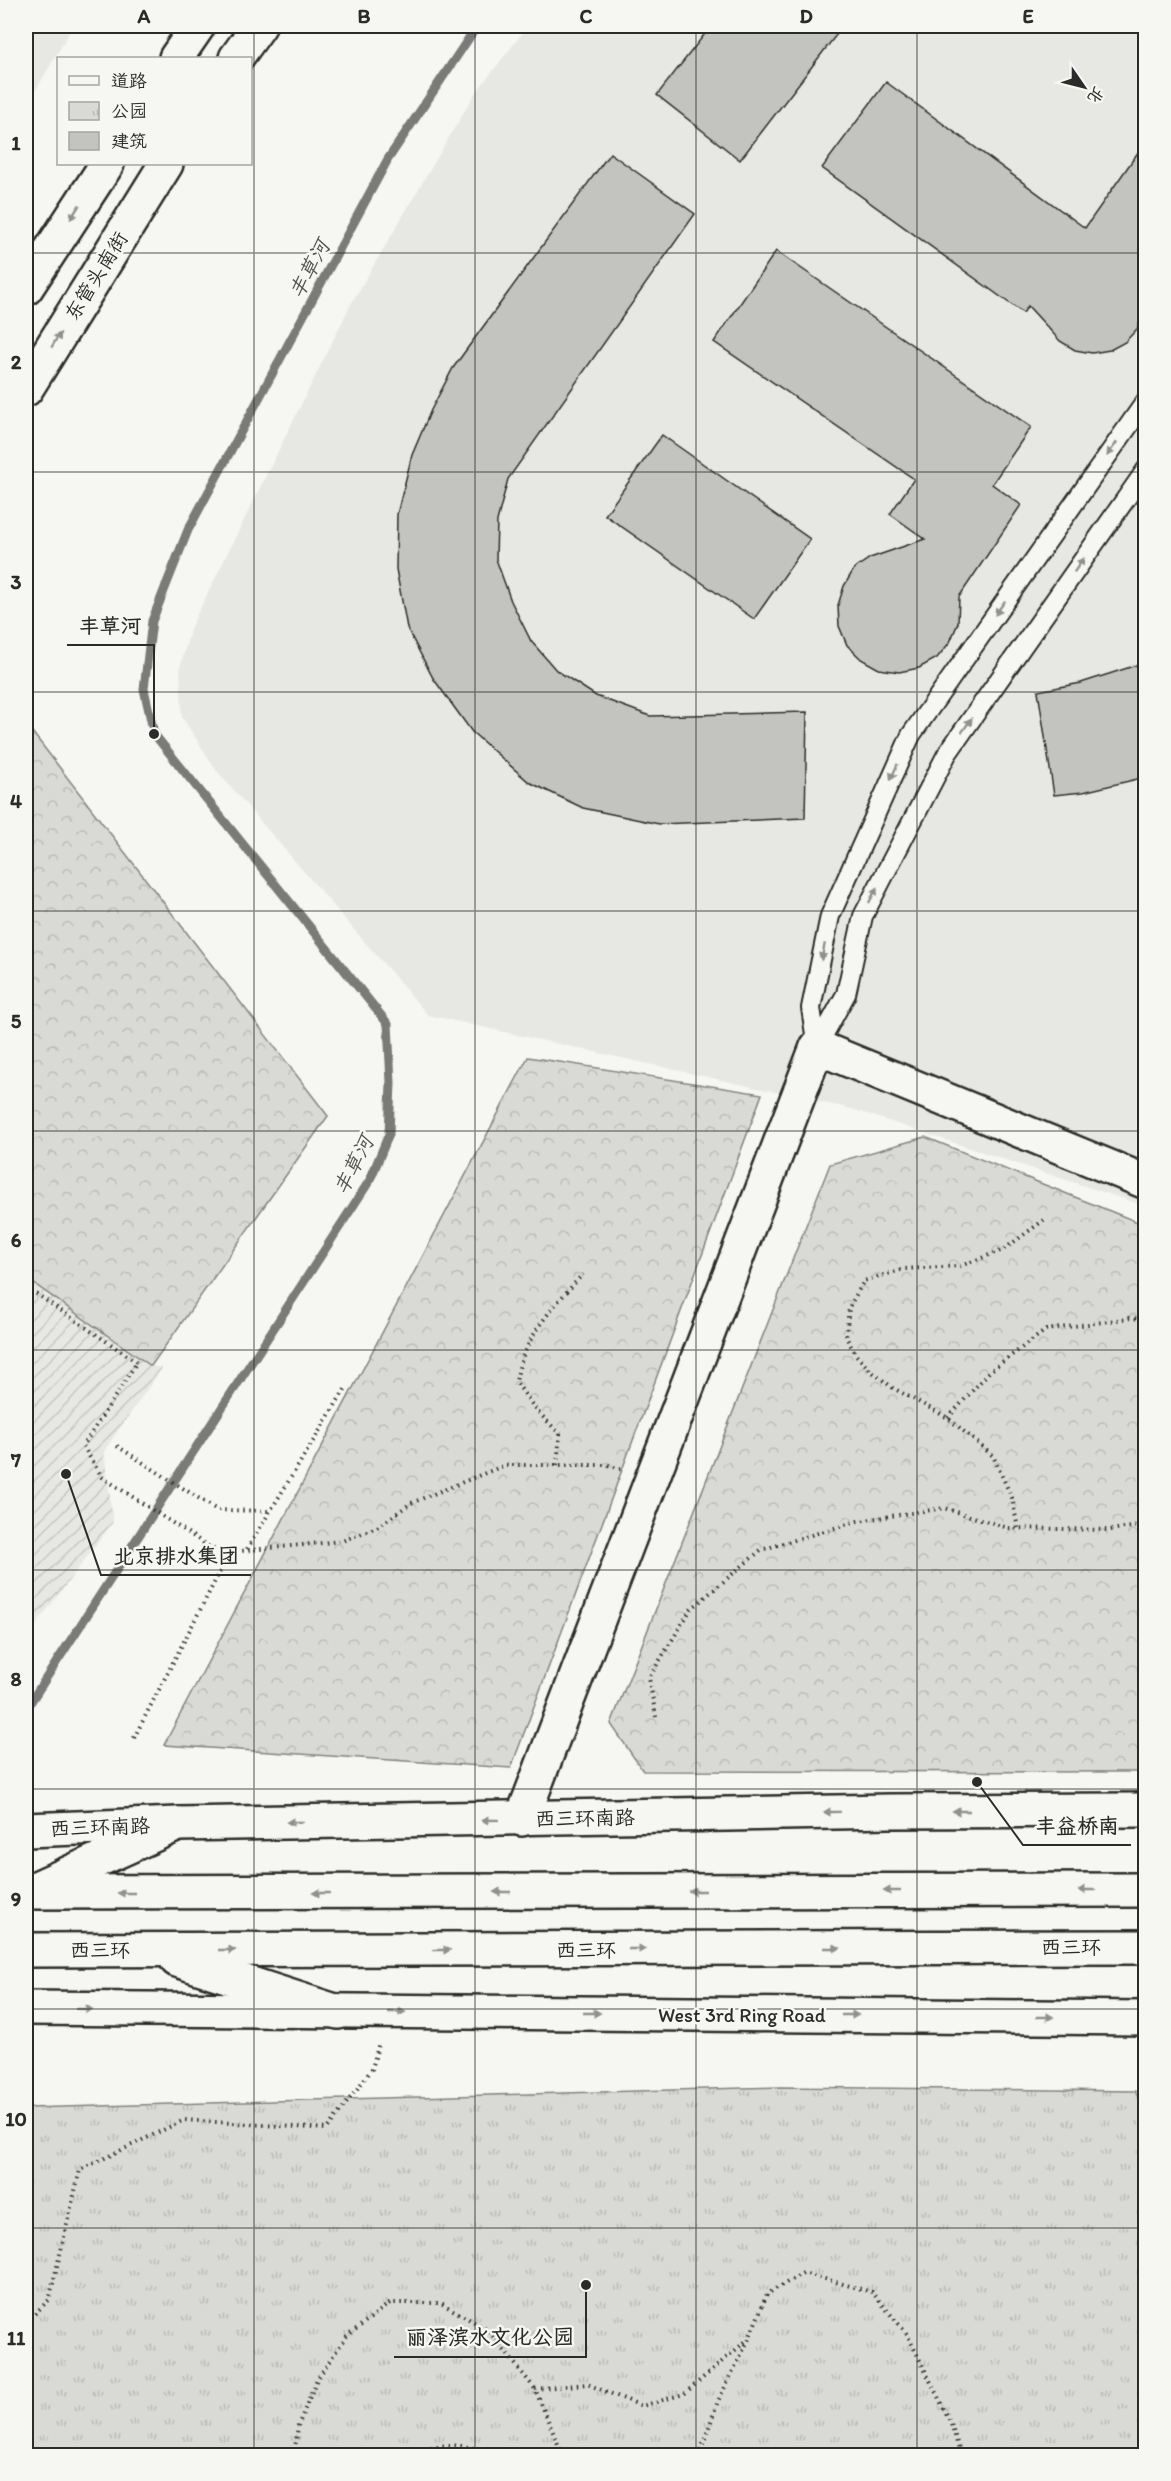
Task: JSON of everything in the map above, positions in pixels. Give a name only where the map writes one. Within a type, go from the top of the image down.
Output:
[{"type":"main road","points":[[177,57],[198,26]]},
{"type":"main road","points":[[238,57],[259,26]]},
{"type":"main road","points":[[26,288],[106,165]]},
{"type":"main road","name":"东管头南街","points":[[26,389],[165,165]]},
{"type":"main road","points":[[522,1819],[817,1047],[1146,1182]]},
{"type":"main road","name":"西三环南路","points":[[26,1830],[178,1824],[890,1811],[1146,1810]]},
{"type":"main road","points":[[26,1893],[178,1824]]},
{"type":"main road","points":[[26,1893],[1146,1890]]},
{"type":"main road","name":"西三环","points":[[26,1950],[383,1951],[1146,1947]]},
{"type":"main road","points":[[147,1950],[338,2012]]},
{"type":"main road","points":[[26,2008],[338,2012]]},
{"type":"main road","name":"West 3rd Ring Road","points":[[338,2012],[1146,2018]]},
{"type":"lane","points":[[817,1047],[811,1008],[830,916],[910,735],[1146,401]]},
{"type":"lane","points":[[817,1047],[846,994],[863,915],[947,753],[1146,470]]},
{"type":"path","points":[[1018,1528],[1012,1498],[993,1456],[948,1418],[893,1388],[871,1371],[856,1355],[846,1337],[849,1307],[864,1281],[904,1269],[960,1266],[1004,1250],[1044,1220]]},
{"type":"path","points":[[557,1465],[560,1434],[516,1383],[519,1362],[527,1344],[552,1308],[583,1274]]},
{"type":"path","points":[[26,1287],[138,1362],[83,1446],[102,1478],[211,1548],[230,1552],[342,1541],[379,1526],[411,1503],[505,1465],[608,1465],[652,1480]]},
{"type":"path","points":[[948,1418],[990,1371],[1046,1330],[1130,1318],[1146,1319]]},
{"type":"path","points":[[247,1550],[347,1386]]},
{"type":"path","points":[[117,1446],[218,1510],[270,1511]]},
{"type":"path","points":[[656,1717],[649,1677],[691,1609],[761,1550],[858,1521],[944,1508],[1008,1528],[1110,1530],[1146,1525]]},
{"type":"path","points":[[134,1738],[230,1552]]},
{"type":"path","points":[[26,2322],[48,2300],[80,2170],[184,2120],[327,2129],[372,2069],[386,2012]]},
{"type":"path","points":[[699,2456],[718,2401],[749,2339],[767,2294],[803,2273],[872,2292],[907,2334],[951,2423],[961,2456]]},
{"type":"path","points":[[294,2456],[298,2426],[317,2379],[348,2336],[390,2303],[441,2303],[488,2330],[535,2389],[563,2456]]},
{"type":"path","points":[[535,2389],[587,2384],[642,2406],[684,2394],[749,2339]]},
{"type":"path","points":[[402,2456],[422,2447],[452,2444],[507,2456]]},
{"type":"shaded area","points":[[26,26],[73,26],[26,107]]},
{"type":"shaded area","points":[[528,26],[1145,26],[1145,1206],[852,1109],[428,1015],[217,771],[182,717],[180,668],[191,627],[351,304],[474,95]]},
{"type":"shaded area","points":[[26,1278],[151,1366],[162,1368],[104,1451],[113,1522],[26,1638]]},
{"type":"green space","points":[[26,724],[328,1116],[151,1366],[26,1278]]},
{"type":"green space","points":[[528,1057],[762,1094],[511,1768],[164,1745]]},
{"type":"green space","points":[[925,1137],[1145,1225],[1145,1772],[643,1771],[611,1724],[830,1164]]},
{"type":"green space","points":[[780,2087],[1135,2091],[1146,2115],[1145,2455],[26,2455],[27,2108]]},
{"type":"building","points":[[711,26],[843,26],[740,160],[657,95]]},
{"type":"building","points":[[886,82],[1085,228],[1146,141],[1144,313],[1137,329],[1125,342],[1110,350],[1092,353],[1075,350],[1060,341],[1028,306],[1023,313],[822,168]]},
{"type":"building","points":[[610,153],[695,214],[508,479],[497,521],[496,559],[511,601],[531,641],[556,670],[596,696],[650,716],[807,712],[805,818],[659,824],[583,808],[529,782],[472,732],[433,678],[407,628],[396,569],[397,514],[412,455],[431,410],[453,368]]},
{"type":"building","points":[[776,251],[1031,427],[992,484],[1021,505],[959,597],[958,623],[950,642],[937,658],[919,668],[899,672],[879,669],[861,659],[847,645],[839,626],[838,605],[844,586],[854,569],[870,558],[925,539],[890,514],[914,479],[714,342]]},
{"type":"building","points":[[662,435],[810,539],[754,619],[605,515]]},
{"type":"building","points":[[1146,662],[1146,777],[1083,792],[1054,795],[1038,691],[1081,683]]},
{"type":"waterway","name":"丰草河","points":[[26,1709],[370,1180],[389,1134],[391,1083],[388,1024],[154,734],[144,689],[152,621],[188,530],[388,159],[477,26]]},
{"type":"railway","points":[[26,39],[34,26]]},
{"type":"place","name":"丰草河","points":[[154,734]]},
{"type":"place","name":"北京排水集团","points":[[66,1474]]},
{"type":"place","name":"丰益桥南","points":[[977,1782]]},
{"type":"place","name":"丽泽滨水文化公园","points":[[586,2285]]}]
